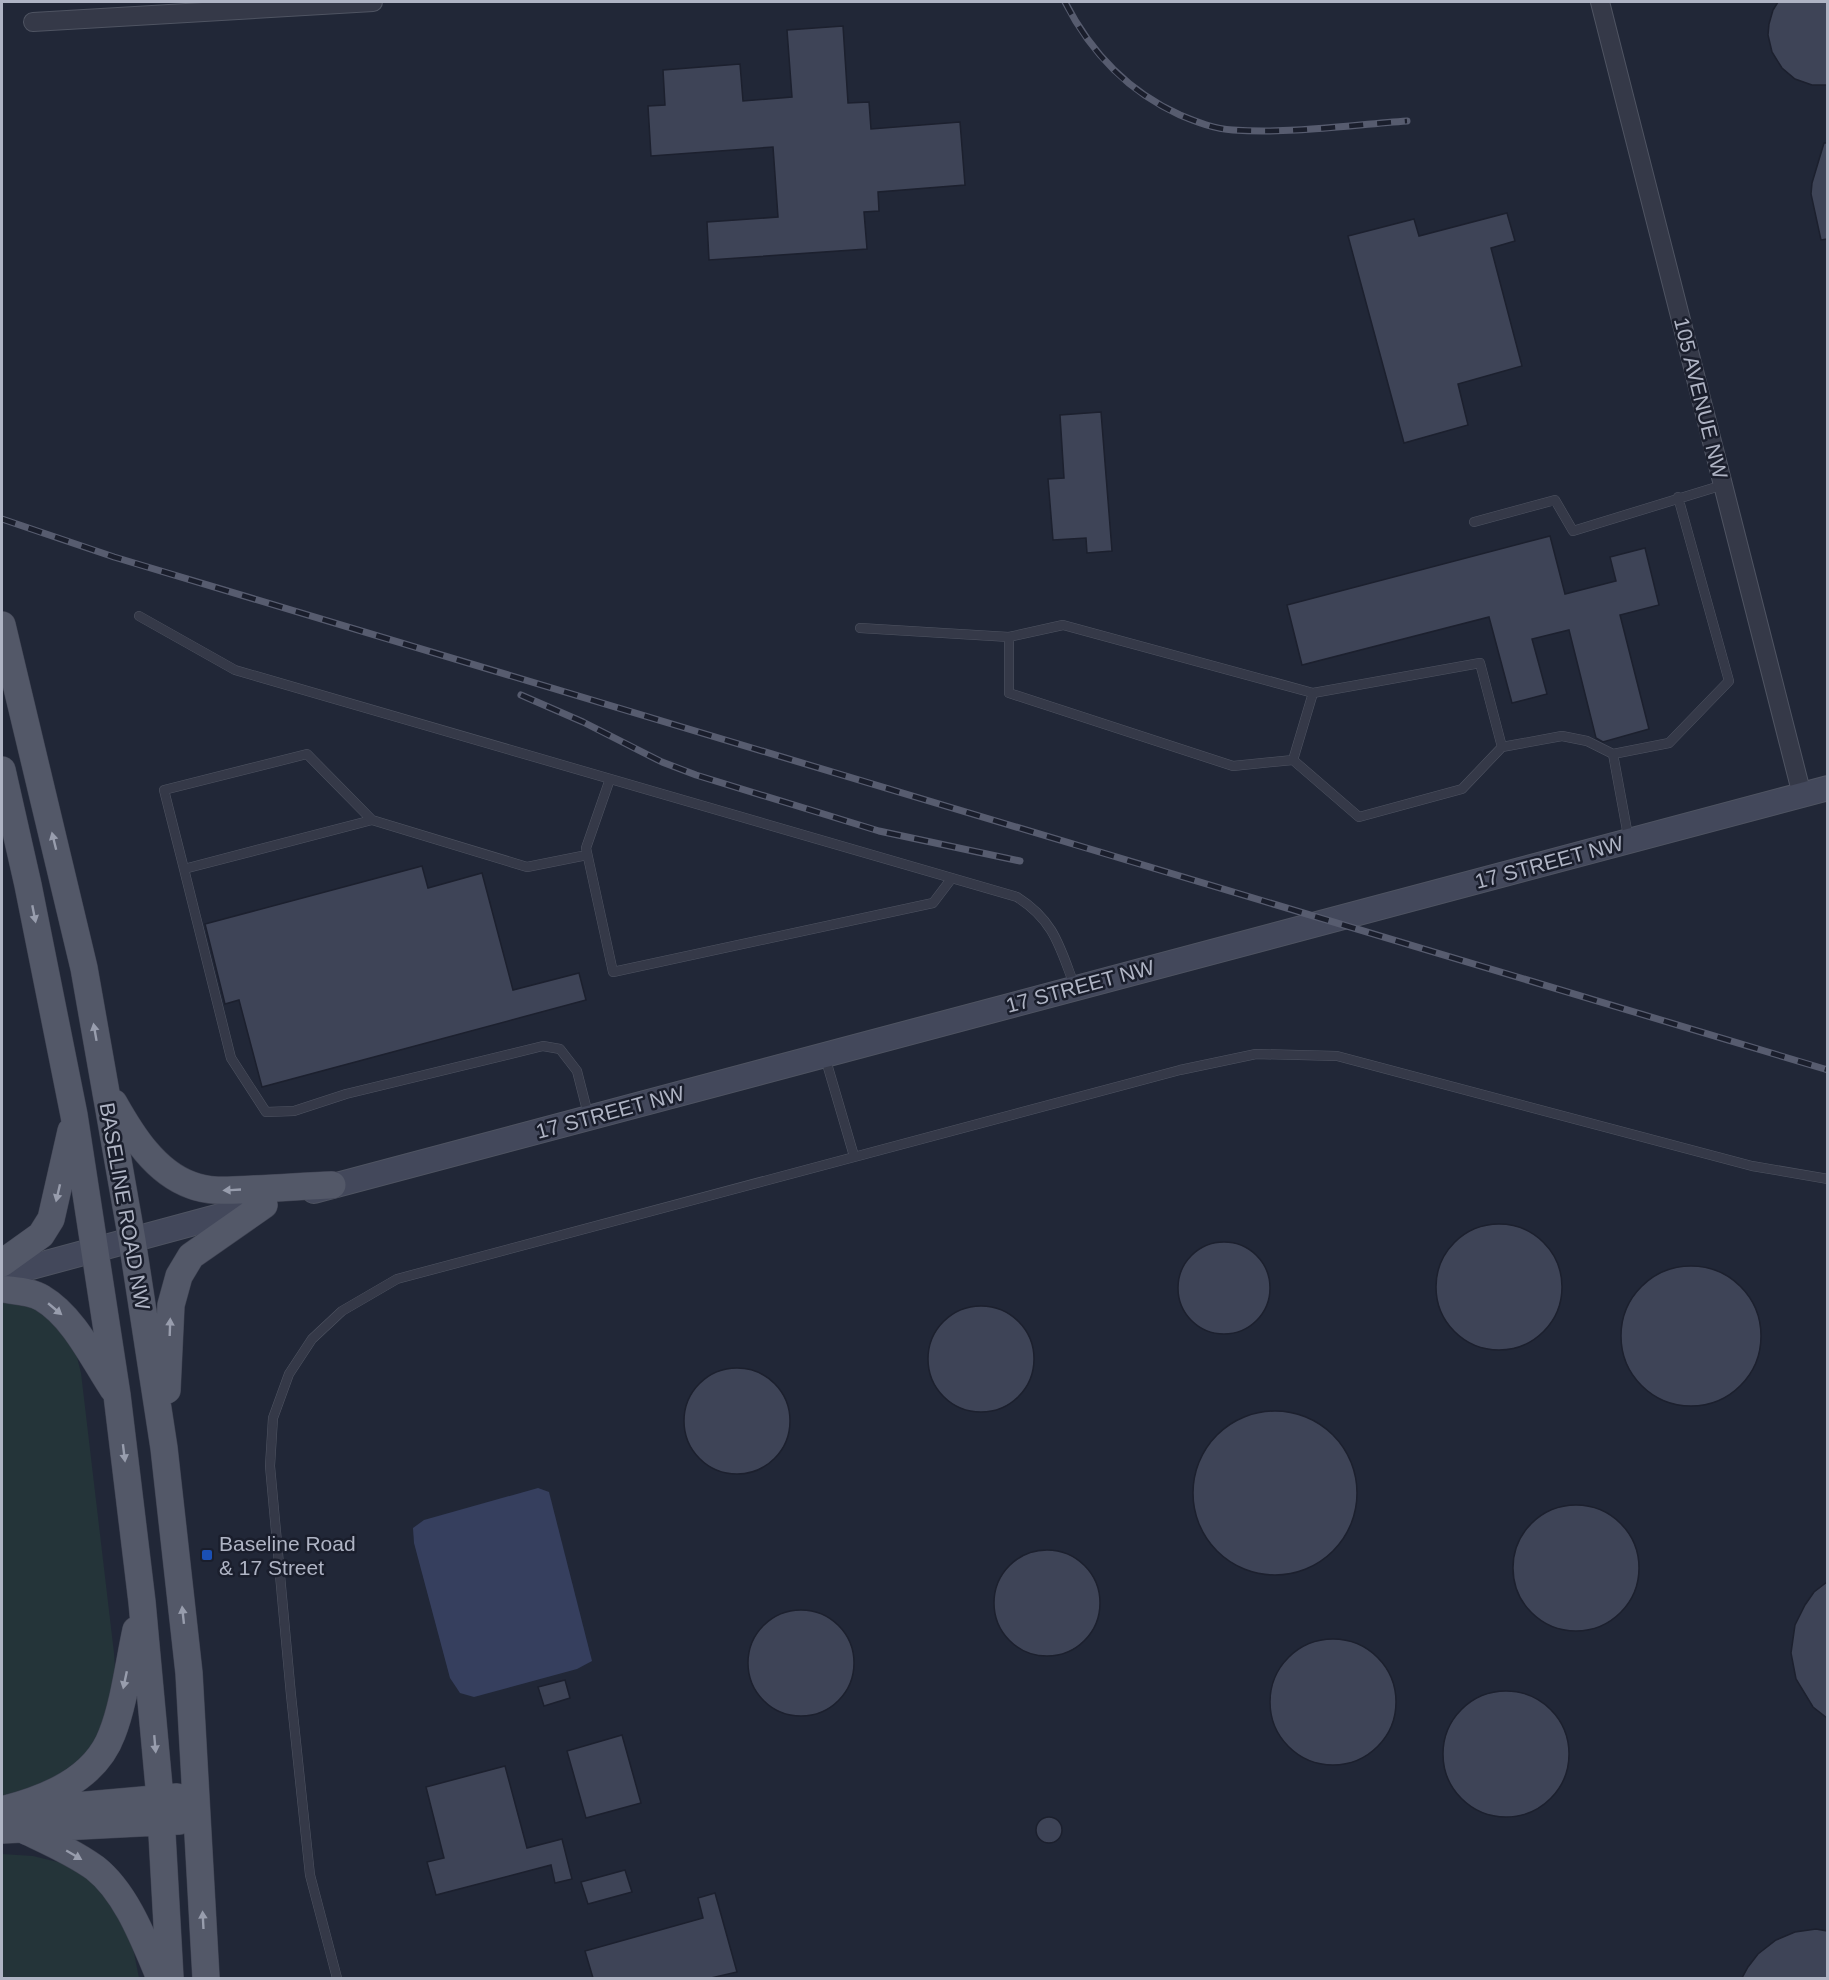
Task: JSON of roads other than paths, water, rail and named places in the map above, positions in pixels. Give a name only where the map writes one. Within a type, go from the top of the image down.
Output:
[{"type":"main road","name":"BASELINE ROAD NW","points":[[2,625],[84,968],[132,1239],[164,1448],[189,1673],[206,1978]]},
{"type":"main road","name":"BASELINE ROAD NW","points":[[5,783],[74,1115],[117,1395],[142,1602],[161,1810],[170,1978]]},
{"type":"main road","name":"17 STREET NW","points":[[264,1205],[1827,788]]},
{"type":"main road","points":[[105,1089],[129,1129],[150,1157],[174,1177],[192,1186],[219,1190],[332,1185]]},
{"type":"main road","points":[[2,1263],[41,1235],[51,1220],[74,1115]]},
{"type":"main road","points":[[2,1275],[264,1205]]},
{"type":"main road","points":[[164,1448],[171,1305],[179,1275],[191,1256],[264,1205]]},
{"type":"main road","points":[[2,1289],[42,1298],[64,1316],[117,1395]]},
{"type":"main road","points":[[7,1820],[21,1805],[78,1779],[101,1755],[112,1736],[117,1718],[142,1602]]},
{"type":"main road","points":[[7,1820],[197,1808]]},
{"type":"main road","points":[[7,1820],[73,1854],[102,1875],[124,1901],[160,1978]]},
{"type":"street","points":[[33,22],[373,2]]},
{"type":"street","name":"105 AVENUE NW","points":[[1600,2],[1802,795]]},
{"type":"lane","points":[[1474,522],[1555,500],[1572,531],[1723,485]]},
{"type":"lane","points":[[1009,637],[1009,693],[1233,766],[1293,760],[1359,817],[1462,789],[1502,747],[1562,736],[1587,741],[1613,754],[1669,743],[1729,681],[1678,497]]},
{"type":"lane","points":[[140,616],[235,670],[1017,897],[1034,908],[1054,932],[1075,987]]},
{"type":"lane","points":[[860,628],[1009,637],[1064,625],[1313,693],[1480,663],[1502,747]]},
{"type":"lane","points":[[1293,760],[1313,693]]},
{"type":"lane","points":[[588,855],[527,867],[372,820],[307,754],[164,790],[231,1058],[266,1112],[294,1112],[346,1094],[543,1046],[560,1049],[577,1071],[590,1118]]},
{"type":"lane","points":[[1613,754],[1629,841]]},
{"type":"lane","points":[[610,779],[586,848],[614,972],[933,903],[952,878]]},
{"type":"lane","points":[[184,869],[372,820]]},
{"type":"lane","points":[[824,1054],[854,1156]]},
{"type":"lane","points":[[338,1978],[310,1875],[270,1466],[273,1418],[289,1374],[312,1339],[342,1311],[397,1279],[1180,1070],[1256,1054],[1337,1056],[1752,1166],[1827,1179]]},
{"type":"water","points":[[538,1488],[549,1492],[592,1661],[577,1669],[474,1697],[460,1693],[450,1678],[414,1543],[413,1528],[424,1520]]},
{"type":"railway","points":[[1065,2],[1086,38],[1112,69],[1143,94],[1199,123],[1226,129],[1276,131],[1407,121]]},
{"type":"railway","points":[[2,519],[114,557],[1828,1070]]},
{"type":"railway","points":[[521,695],[583,722],[662,762],[696,775],[879,831],[1020,861]]},
{"type":"place","name":"Baseline Road & 17 Street","points":[[207,1555]]}]
